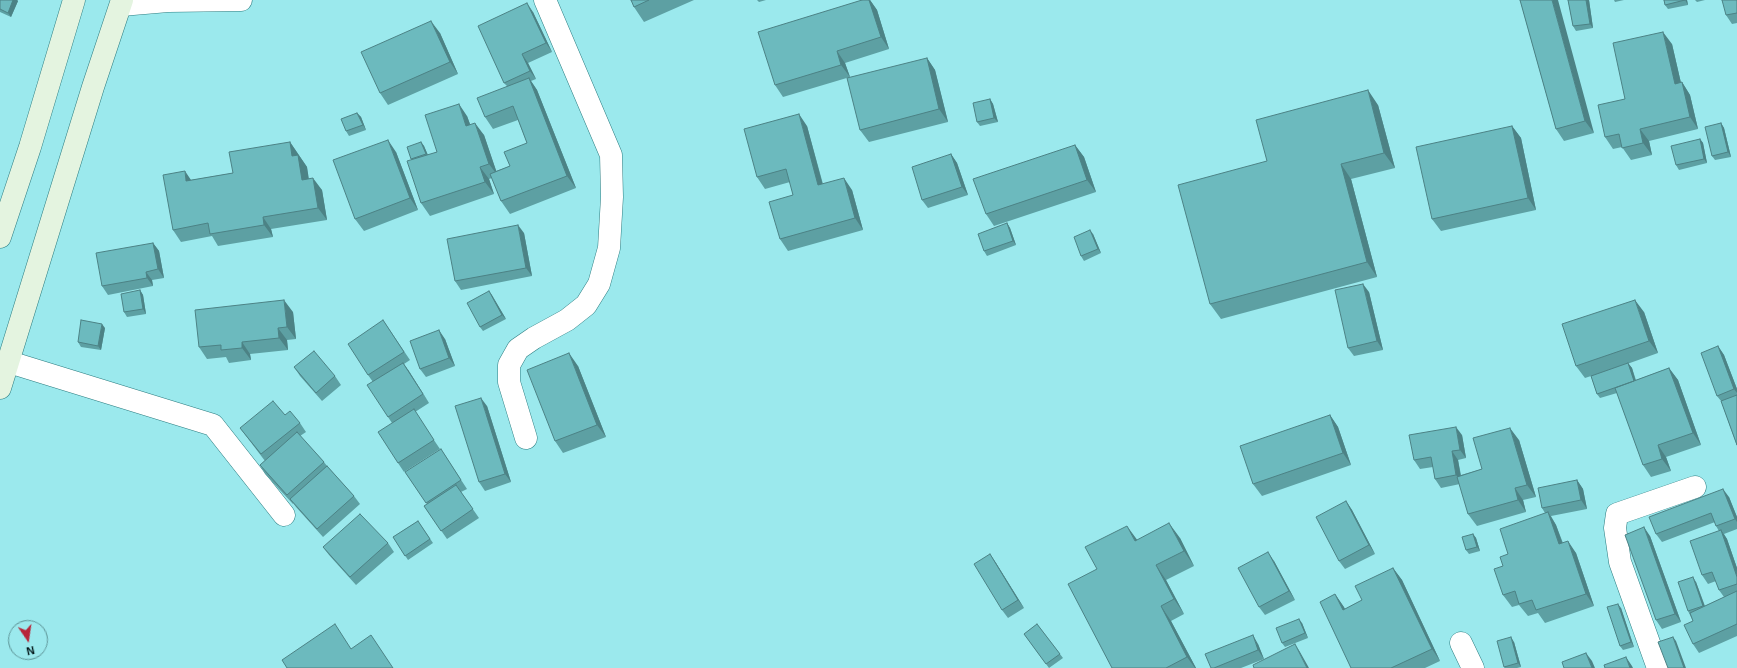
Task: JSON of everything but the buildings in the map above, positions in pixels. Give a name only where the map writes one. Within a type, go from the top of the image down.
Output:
[{"type":"main road","points":[[0,237],[30,146],[74,0]]},
{"type":"main road","points":[[0,388],[121,2]]},
{"type":"street","points":[[121,2],[241,0]]},
{"type":"street","points":[[526,438],[509,382],[509,365],[518,349],[534,338],[567,320],[586,305],[599,284],[609,248],[612,197],[611,155],[545,0]]},
{"type":"street","points":[[9,362],[213,424],[284,516]]},
{"type":"street","points":[[1658,668],[1620,562],[1615,528],[1617,514],[1695,487]]},
{"type":"street","points":[[1461,643],[1473,668]]}]
